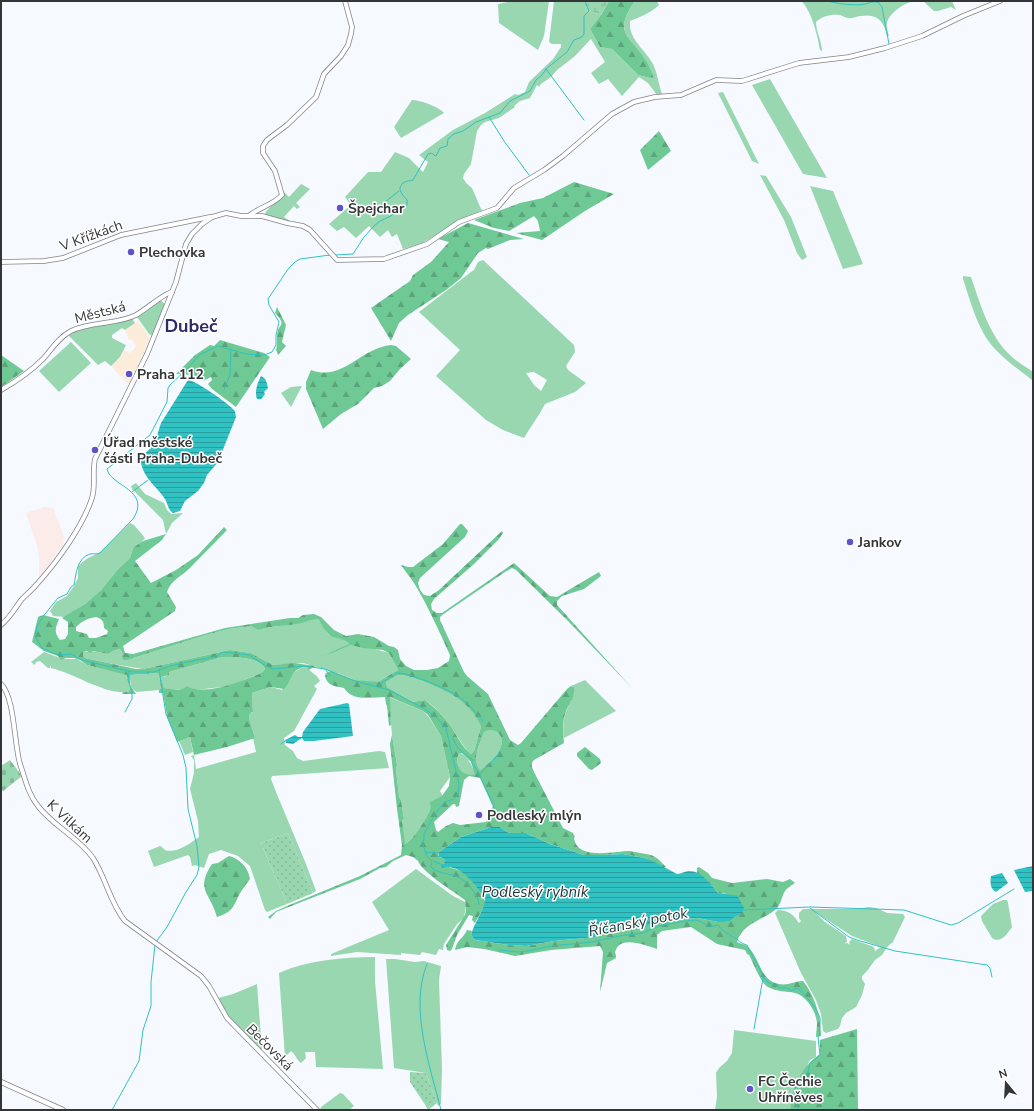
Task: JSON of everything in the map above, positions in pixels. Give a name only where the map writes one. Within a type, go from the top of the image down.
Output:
[{"type":"main road","points":[[1,1082],[63,1110]]},
{"type":"street","points":[[250,215],[280,197],[282,192],[275,171],[263,153],[263,146],[267,140],[289,124],[316,97],[324,74],[343,53],[350,38],[351,23],[346,1]]},
{"type":"street","name":"V Křížkách","points":[[1,262],[44,261],[63,258],[121,235],[226,214],[262,216],[307,228],[335,259],[340,261],[384,259],[427,244],[459,222],[497,208],[514,188],[544,170],[563,156],[612,114],[634,102],[655,97],[681,95],[716,80],[742,81],[799,63],[849,57],[873,51],[922,36],[963,16],[1000,1]]},
{"type":"street","points":[[1,626],[8,620],[20,602],[55,562],[83,518],[93,493],[93,470],[95,459],[142,365],[172,292],[188,241],[195,231],[212,217]]},
{"type":"street","name":"Městská","points":[[1,390],[36,365],[44,358],[56,342],[68,333],[84,326],[130,317],[151,306],[167,293],[172,292]]},
{"type":"street","name":"K Vilkám","points":[[2,685],[6,691],[12,713],[19,760],[30,793],[42,811],[76,839],[91,856],[125,921],[156,942]]},
{"type":"street","name":"Bečovská","points":[[156,942],[201,976],[207,983],[223,1014],[230,1023],[317,1110]]},
{"type":"shaded area","points":[[138,321],[150,338],[129,385],[111,366],[121,357],[124,350],[131,353],[136,346],[132,339],[129,340],[125,330]]},
{"type":"shaded area","points":[[44,507],[53,508],[65,539],[63,540],[64,544],[39,577],[39,556],[37,545],[26,513]]},
{"type":"green space","points":[[512,1],[549,1],[544,36],[538,50],[499,23],[498,4]]},
{"type":"green space","points":[[554,1],[584,1],[586,10],[601,15],[590,29],[600,47],[612,49],[638,75],[654,79],[647,63],[629,39],[624,27],[628,11],[635,1],[657,1],[659,5],[656,8],[630,21],[630,27],[634,39],[653,64],[662,94],[657,95],[648,83],[639,77],[622,96],[608,79],[599,84],[591,73],[605,62],[591,39],[575,56],[557,70],[551,77],[539,87],[537,85],[530,98],[520,101],[514,106],[515,107],[499,118],[485,122],[477,131],[471,164],[465,172],[463,178],[472,188],[481,209],[483,210],[456,222],[421,244],[403,249],[397,234],[392,237],[388,230],[380,237],[369,226],[356,238],[344,227],[337,231],[329,224],[351,205],[345,197],[368,172],[381,172],[395,152],[409,158],[423,172],[428,162],[419,155],[453,130],[485,113],[515,94],[518,95],[525,92],[529,82],[553,59],[561,47],[561,44],[552,44],[549,42]]},
{"type":"green space","points":[[584,1],[609,1],[601,15],[586,10]]},
{"type":"green space","points":[[609,1],[635,1],[628,12],[624,28],[630,40],[647,62],[654,79],[638,75],[612,49],[600,47],[590,29],[601,15]]},
{"type":"green space","points":[[801,1],[915,1],[902,6],[888,19],[887,30],[889,36],[887,36],[882,23],[876,17],[867,15],[847,18],[840,15],[833,15],[821,18],[816,22],[822,51],[820,50],[811,17],[805,5]]},
{"type":"green space","points":[[923,1],[952,1],[956,10],[951,7],[934,11]]},
{"type":"green space","points":[[770,79],[827,178],[803,174],[752,85]]},
{"type":"green space","points":[[723,92],[759,164],[752,161],[718,93]]},
{"type":"green space","points":[[412,100],[429,104],[438,108],[444,113],[401,138],[394,127]]},
{"type":"green space","points":[[659,131],[671,151],[648,170],[640,150]]},
{"type":"green space","points":[[760,175],[766,176],[791,217],[807,257],[802,260],[797,253],[784,220]]},
{"type":"green space","points":[[574,182],[614,194],[585,211],[542,240],[516,233],[540,231],[538,221],[534,216],[509,231],[494,228],[474,220],[520,203],[543,198]]},
{"type":"green space","points":[[301,184],[310,189],[296,203],[300,207],[297,209],[294,206],[284,217],[293,223],[266,216],[265,213],[270,207],[282,198],[283,191],[289,197]]},
{"type":"green space","points":[[810,186],[833,191],[863,264],[843,269]]},
{"type":"green space","points":[[468,223],[524,239],[510,240],[488,249],[486,248],[478,253],[461,278],[399,323],[391,341],[371,308],[410,281],[413,275],[431,262],[449,242],[438,239]]},
{"type":"green space","points":[[483,260],[574,345],[575,352],[566,366],[568,370],[586,383],[575,392],[545,404],[524,438],[503,430],[486,420],[436,376],[460,350],[419,312],[474,270],[478,262]],"holes":[[[534,372],[547,380],[541,391],[534,385],[526,373]]]},
{"type":"green space","points":[[963,276],[971,277],[986,319],[1003,348],[1013,358],[1033,372],[1033,381],[1004,358],[989,342],[976,316]]},
{"type":"green space","points":[[160,300],[165,304],[153,336],[149,334],[137,317]]},
{"type":"green space","points":[[277,307],[286,325],[282,342],[286,346],[278,355],[276,350],[277,335],[282,323],[275,313]]},
{"type":"green space","points":[[134,318],[133,320],[135,323],[125,330],[122,328],[112,335],[112,338],[126,345],[120,357],[111,366],[105,361],[98,365],[68,335],[85,328]]},
{"type":"green space","points":[[220,340],[264,353],[270,357],[236,407],[212,389],[208,384],[212,380],[211,377],[203,381],[194,375],[176,374],[195,355],[210,345],[214,346]]},
{"type":"green space","points":[[71,342],[91,363],[59,392],[39,371]]},
{"type":"green space","points":[[391,345],[396,346],[411,359],[390,381],[382,386],[374,388],[358,404],[341,414],[323,429],[306,389],[306,382],[311,370],[333,372],[380,347]]},
{"type":"green space","points":[[1,355],[24,371],[1,387]]},
{"type":"green space","points":[[302,386],[291,407],[281,393],[291,387]]},
{"type":"green space","points":[[136,483],[145,494],[164,503],[167,510],[171,514],[183,513],[172,523],[166,534],[163,520],[132,489],[131,486]]},
{"type":"green space","points":[[130,523],[134,525],[145,538],[139,545],[133,548],[130,558],[118,569],[101,590],[85,604],[65,617],[53,616],[50,611],[56,602],[67,596],[74,586],[78,578],[78,567],[80,564],[99,553]]},
{"type":"green space","points":[[460,524],[462,524],[468,531],[465,537],[420,578],[418,583],[420,590],[424,595],[430,596],[439,590],[502,531],[503,533],[474,564],[434,599],[431,604],[432,610],[437,613],[442,613],[514,563],[550,596],[557,597],[599,572],[601,576],[584,589],[562,596],[557,601],[557,605],[632,688],[568,621],[516,570],[512,568],[445,613],[440,617],[440,620],[464,672],[488,694],[510,740],[518,745],[567,689],[571,686],[574,687],[573,697],[564,719],[564,743],[534,760],[532,767],[534,772],[563,828],[573,833],[577,845],[582,850],[598,853],[630,851],[651,855],[666,867],[662,867],[649,859],[623,854],[584,855],[550,844],[526,833],[509,833],[500,827],[491,827],[461,837],[439,852],[438,856],[443,858],[445,861],[445,863],[440,865],[456,869],[467,875],[480,892],[485,900],[485,903],[475,923],[472,920],[473,916],[469,915],[457,935],[450,951],[447,950],[446,945],[465,915],[465,900],[432,876],[413,857],[406,855],[393,861],[386,867],[380,868],[360,879],[276,912],[270,919],[268,917],[276,911],[360,876],[401,855],[402,845],[390,744],[392,735],[397,765],[396,769],[399,797],[401,800],[404,819],[402,820],[405,844],[412,838],[429,813],[430,802],[442,796],[449,786],[450,777],[441,736],[428,715],[423,711],[390,697],[391,725],[389,726],[385,697],[357,697],[352,695],[344,688],[330,684],[326,679],[326,673],[331,671],[354,680],[378,682],[398,670],[389,653],[383,650],[351,645],[332,653],[314,657],[327,654],[349,644],[344,640],[328,634],[318,619],[258,630],[251,626],[229,629],[127,660],[122,658],[123,654],[120,649],[108,654],[93,651],[90,653],[87,651],[83,652],[83,656],[85,658],[136,669],[143,669],[230,650],[251,653],[273,665],[294,663],[315,666],[309,670],[307,667],[295,672],[284,689],[271,687],[252,693],[253,712],[250,713],[249,718],[255,738],[194,755],[190,737],[177,742],[167,716],[163,693],[159,693],[161,688],[159,673],[131,675],[130,685],[136,694],[122,694],[123,692],[128,692],[130,689],[127,675],[87,665],[74,658],[66,658],[61,660],[58,656],[44,651],[32,642],[38,617],[43,615],[59,619],[56,634],[60,640],[65,639],[68,634],[68,622],[62,618],[85,604],[101,590],[118,569],[130,558],[133,548],[143,541],[166,534],[162,540],[135,561],[151,583],[176,570],[198,555],[224,527],[227,530],[190,568],[171,584],[167,592],[176,607],[175,611],[123,646],[125,653],[133,654],[225,628],[298,618],[303,615],[314,614],[321,617],[334,630],[346,636],[358,634],[374,637],[389,646],[394,647],[398,650],[400,659],[406,666],[414,670],[438,668],[449,661],[450,655],[424,601],[414,583],[401,565],[413,567],[443,544]],"holes":[[[96,617],[102,621],[104,628],[108,631],[107,634],[96,638],[89,638],[87,634],[76,631],[76,627],[85,620]],[[223,657],[246,658],[258,662],[265,669],[261,673],[245,680],[213,689],[203,690],[194,689],[187,686],[179,690],[164,688],[161,677],[169,675],[169,672]],[[398,675],[405,676],[415,678],[458,698],[471,710],[481,727],[474,751],[471,754],[468,751],[445,718],[425,700],[412,702],[387,687],[386,682]],[[488,730],[497,732],[502,744],[493,759],[480,770],[477,766],[476,756],[484,732]],[[459,753],[462,753],[471,762],[475,775],[462,772],[458,764]],[[469,776],[480,778],[493,807],[489,811],[488,820],[486,822],[460,825],[453,823],[438,832],[434,822],[453,804],[455,804],[456,807],[459,806],[464,780]]]},
{"type":"green space","points":[[311,619],[318,619],[328,634],[344,640],[349,644],[338,651],[352,645],[386,652],[389,653],[398,670],[378,682],[369,682],[354,680],[340,674],[303,663],[273,665],[251,653],[230,650],[143,669],[85,658],[83,656],[83,652],[86,651],[108,654],[120,649],[123,654],[133,658],[229,629],[251,626],[258,630],[298,623]]},
{"type":"green space","points":[[44,652],[63,659],[77,659],[87,665],[126,674],[128,676],[130,689],[128,692],[110,690],[51,668],[50,665],[50,668],[48,668],[40,661],[36,662],[35,665],[31,662]]},
{"type":"green space","points":[[223,657],[246,658],[258,662],[265,669],[261,673],[230,686],[195,690],[190,688],[174,690],[164,688],[161,677],[167,676],[169,672]]},
{"type":"green space","points":[[307,667],[320,681],[314,686],[317,689],[294,731],[284,738],[285,745],[293,751],[297,758],[303,761],[379,751],[385,752],[389,768],[272,776],[271,779],[316,891],[313,893],[288,833],[261,843],[287,904],[267,912],[250,866],[238,856],[221,850],[209,854],[204,868],[195,865],[192,866],[188,855],[154,867],[148,851],[160,846],[169,851],[178,849],[188,845],[199,837],[198,821],[190,789],[194,773],[194,760],[191,756],[194,755],[196,769],[256,752],[253,738],[255,738],[249,718],[250,713],[253,712],[252,693],[271,687],[282,690],[295,672],[299,669]]},
{"type":"green space","points":[[159,673],[161,688],[159,690],[137,692],[131,686],[131,675]]},
{"type":"green space","points":[[398,675],[412,677],[443,690],[458,698],[471,710],[481,727],[474,751],[471,754],[462,744],[445,718],[429,703],[425,700],[412,702],[387,687],[386,682]]},
{"type":"green space","points":[[585,680],[616,711],[564,738],[564,719],[574,691],[574,687],[571,686]]},
{"type":"green space","points":[[389,697],[423,711],[428,716],[441,736],[450,777],[440,791],[443,796],[431,802],[430,808],[423,823],[412,838],[405,844],[402,820],[404,819],[401,800],[399,797]]},
{"type":"green space","points":[[488,729],[494,730],[498,733],[502,744],[493,759],[480,770],[477,766],[476,756],[484,732]]},
{"type":"green space","points":[[190,737],[193,752],[185,755],[179,741]]},
{"type":"green space","points":[[585,747],[600,759],[601,763],[592,770],[589,769],[577,756],[577,753]]},
{"type":"green space","points":[[459,752],[467,759],[476,775],[462,772],[457,761]]},
{"type":"green space","points":[[10,760],[22,776],[3,791],[1,789],[1,766]]},
{"type":"green space","points":[[288,833],[313,893],[287,904],[261,843]]},
{"type":"green space","points":[[229,856],[237,859],[243,864],[250,879],[231,909],[217,917],[204,886],[205,880],[212,864],[218,863]]},
{"type":"green space","points":[[699,867],[708,873],[712,878],[732,883],[767,879],[783,882],[790,879],[795,883],[785,891],[777,908],[743,931],[737,942],[748,947],[764,974],[773,982],[785,984],[803,981],[814,1000],[820,1022],[821,1036],[816,1037],[817,1020],[813,1010],[804,998],[795,993],[771,989],[765,985],[745,950],[717,944],[691,927],[662,931],[657,935],[657,949],[633,942],[621,944],[617,947],[615,953],[616,958],[607,963],[600,992],[603,952],[600,946],[551,950],[515,956],[467,947],[455,950],[457,944],[467,930],[472,931],[471,935],[475,940],[526,946],[554,941],[595,937],[617,930],[640,928],[677,919],[698,918],[718,922],[730,896],[724,893],[718,893],[697,873],[697,868]]},
{"type":"green space","points":[[416,869],[453,896],[465,902],[466,905],[464,918],[457,924],[444,944],[443,950],[439,949],[436,955],[422,952],[420,955],[401,953],[401,955],[357,952],[331,956],[331,954],[389,930],[372,902]]},
{"type":"green space","points":[[1007,900],[1008,903],[1012,927],[1004,937],[995,940],[992,938],[982,921],[981,916],[993,904]]},
{"type":"green space","points":[[869,907],[876,908],[887,913],[903,914],[905,917],[893,942],[862,976],[865,984],[862,995],[856,1007],[846,1013],[842,1018],[838,1029],[826,1033],[823,1031],[821,1014],[816,1000],[801,973],[775,913],[778,910],[788,912],[793,915],[799,923],[801,921],[799,918],[799,913],[803,909],[855,909]],"holes":[[[815,912],[852,936],[881,947],[875,951],[874,947],[852,939],[849,942],[850,945],[847,943],[845,944],[847,941],[846,936],[825,922]]]},
{"type":"green space","points":[[375,957],[375,981],[383,1069],[316,1067],[315,1052],[305,1052],[306,1058],[301,1063],[291,1051],[285,1057],[279,973],[302,965],[326,960]]},
{"type":"green space","points":[[386,959],[415,962],[424,961],[441,966],[439,980],[442,1069],[441,1104],[438,1106],[426,1073],[394,1068]]},
{"type":"green space","points":[[257,984],[262,1051],[228,1016],[218,998],[233,994]]},
{"type":"green space","points":[[857,1029],[858,1110],[790,1110],[793,1094],[799,1079],[807,1065],[820,1054],[820,1040]]},
{"type":"green space","points":[[734,1030],[816,1041],[816,1057],[810,1060],[792,1099],[790,1110],[715,1110],[717,1097],[716,1073],[732,1053]]},
{"type":"green space","points":[[410,1072],[426,1073],[437,1103],[428,1110],[410,1082]]},
{"type":"green space","points":[[340,1093],[343,1094],[354,1106],[349,1110],[320,1110],[321,1107]]},
{"type":"water","points":[[261,376],[265,379],[268,388],[264,392],[265,394],[261,399],[257,399],[256,390]]},
{"type":"water","points":[[188,380],[204,388],[226,403],[234,410],[236,417],[218,462],[207,475],[204,483],[198,491],[185,501],[180,511],[173,513],[169,509],[165,499],[144,471],[140,458],[154,445],[161,423]]},
{"type":"water","points":[[347,703],[349,704],[353,736],[314,741],[304,741],[302,738],[293,744],[286,743],[285,740],[295,735],[302,737],[303,732],[320,709]]},
{"type":"water","name":"Podleský rybník","points":[[491,827],[500,827],[509,833],[526,833],[550,844],[584,855],[623,854],[649,859],[677,874],[688,871],[698,873],[706,879],[718,893],[737,895],[744,908],[742,914],[735,916],[730,921],[718,922],[698,918],[677,919],[640,928],[617,930],[595,937],[554,941],[526,946],[475,940],[471,935],[485,903],[485,899],[473,882],[461,872],[449,867],[442,868],[440,865],[445,863],[445,861],[443,858],[438,857],[439,852],[461,837]]},
{"type":"water","points":[[1033,866],[1033,891],[1025,892],[1014,870]]},
{"type":"water","points":[[1002,873],[1008,883],[996,892],[992,887],[991,876]]},
{"type":"waterway","name":"Říčanský potok","points":[[335,255],[353,254],[364,237],[374,226],[380,221],[391,216],[397,208],[407,205],[407,200],[402,194],[400,187],[403,183],[413,180],[428,154],[432,153],[436,156],[440,148],[447,146],[448,139],[454,134],[463,131],[476,122],[500,113],[510,101],[530,91],[536,80],[546,69],[567,52],[574,40],[582,37],[584,34],[584,16],[589,11],[585,1]]},
{"type":"waterway","points":[[828,1],[852,5],[878,2],[882,7],[889,44]]},
{"type":"waterway","points":[[546,69],[584,120]]},
{"type":"waterway","points":[[489,117],[504,141],[529,175]]},
{"type":"waterway","points":[[378,210],[381,205],[399,191]]},
{"type":"waterway","name":"Říčanský potok","points":[[330,255],[300,259],[295,262],[288,269],[268,299],[269,305],[279,322],[276,335],[276,345],[272,352],[264,355],[246,354],[218,346],[199,355],[170,385],[168,388],[167,402],[150,435],[107,469],[115,480],[134,495],[137,501],[137,509],[133,519],[100,553],[90,554],[82,559],[78,567],[74,585],[67,594],[58,598],[45,614],[37,626],[35,636],[42,648],[53,653],[59,655],[71,654],[82,660],[132,672],[154,672],[170,666],[217,657],[220,653],[224,652],[249,655],[273,669],[304,666],[325,669],[355,681],[389,690],[423,708],[435,716],[446,728],[459,784],[455,798],[446,801],[438,809],[424,834],[422,843],[427,856],[432,861],[431,867],[437,871],[458,877],[465,882],[472,888],[479,904]]},
{"type":"waterway","points":[[224,390],[230,375],[231,349]]},
{"type":"waterway","points":[[132,492],[148,480]]},
{"type":"waterway","points":[[156,942],[167,927],[197,875],[199,867],[197,846],[188,809],[186,768],[183,755],[166,714],[159,670]]},
{"type":"waterway","name":"Říčanský potok","points":[[326,670],[330,676]]},
{"type":"waterway","points":[[125,712],[132,699],[132,692],[128,680],[129,671]]},
{"type":"waterway","points":[[395,673],[401,673],[418,678],[437,685],[454,694],[465,702],[483,721]]},
{"type":"waterway","points":[[379,685],[393,675]]},
{"type":"waterway","points":[[453,738],[466,756],[472,759],[472,763],[477,770],[494,806],[491,813],[491,819]]},
{"type":"waterway","points":[[281,744],[285,741]]},
{"type":"waterway","points":[[479,775],[500,753]]},
{"type":"waterway","points":[[425,852],[438,853]]},
{"type":"waterway","points":[[433,861],[443,865]]},
{"type":"waterway","points":[[743,910],[810,907],[904,910],[951,925],[958,923],[1014,889]]},
{"type":"waterway","points":[[810,908],[849,937],[895,951],[987,965],[990,968],[992,977]]},
{"type":"waterway","name":"Říčanský potok","points":[[500,950],[518,952],[551,946],[592,942],[619,936],[643,933],[658,926],[686,921],[696,920],[709,927],[718,925],[722,930],[747,945],[763,977],[769,983],[792,991],[796,988],[799,989],[811,1002],[820,1018],[820,1034],[818,1037],[820,1055],[810,1063],[808,1073],[795,1082],[795,1098],[798,1110]]},
{"type":"waterway","points":[[112,1110],[139,1061],[143,1030],[151,1006],[151,982],[155,945]]},
{"type":"waterway","points":[[427,964],[422,981],[420,999],[421,1018],[427,1056],[441,1110]]},
{"type":"waterway","points":[[754,1029],[763,978]]},
{"type":"place","name":"Špejchar","points":[[340,208]]},
{"type":"place","name":"Plechovka","points":[[131,252]]},
{"type":"place","name":"Praha 112","points":[[129,374]]},
{"type":"place","name":"Úřad městské části Praha-Dubeč","points":[[95,450]]},
{"type":"place","name":"Jankov","points":[[850,542]]},
{"type":"place","name":"Podleský mlýn","points":[[479,815]]},
{"type":"place","name":"FC Čechie Uhříněves","points":[[750,1089]]},
{"type":"district","name":"Dubeč","points":[[191,326]]}]
